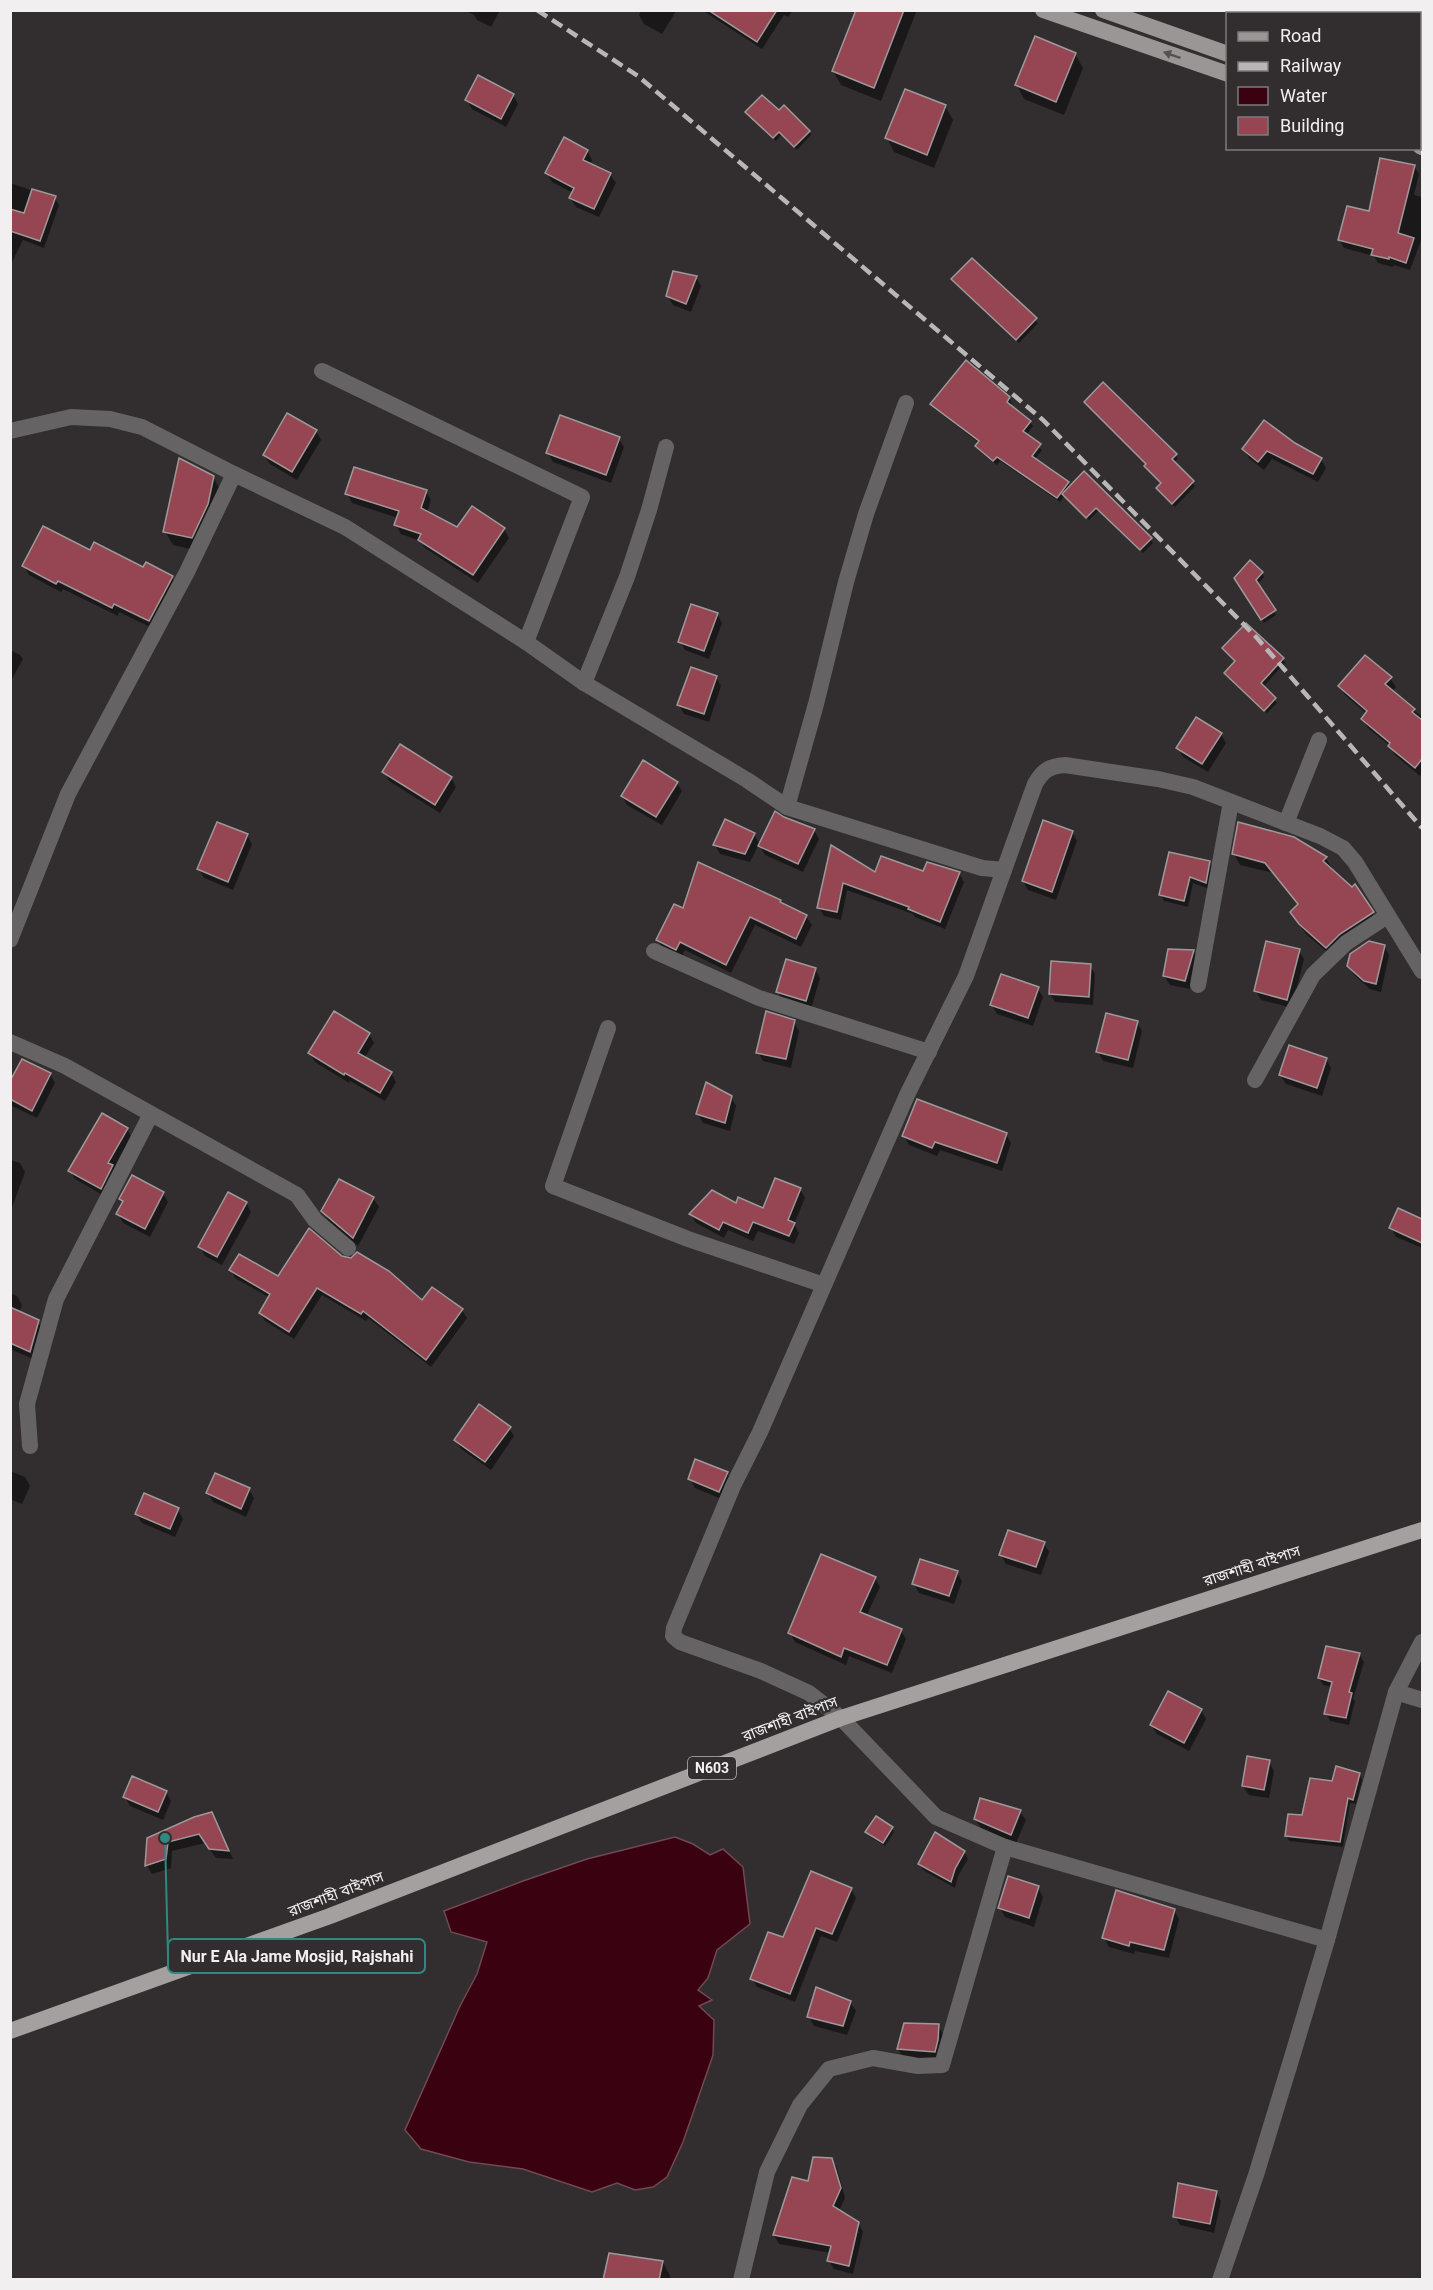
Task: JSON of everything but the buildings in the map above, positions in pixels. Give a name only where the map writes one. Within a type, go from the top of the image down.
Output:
[{"type":"highway","name":"রাজশাহী বাইপাস","points":[[10,2031],[330,1916],[841,1718],[1422,1530]]},
{"type":"main road","points":[[1043,10],[1226,74]]},
{"type":"main road","points":[[1103,10],[1226,54]]},
{"type":"street","points":[[322,371],[582,497],[526,642]]},
{"type":"street","points":[[787,807],[866,514],[906,403]]},
{"type":"street","points":[[10,431],[71,417],[110,419],[142,427],[345,527],[526,642],[584,682],[747,780],[787,807],[982,868],[1004,870]]},
{"type":"street","points":[[584,682],[627,577],[649,510],[666,447]]},
{"type":"street","points":[[10,940],[68,794],[188,572],[234,474]]},
{"type":"street","points":[[1286,823],[1319,740]]},
{"type":"street","points":[[1327,1940],[1005,1847],[936,1817],[841,1718],[809,1693],[761,1671],[680,1642],[673,1636],[712,1534],[760,1432],[928,1052],[966,976],[1040,775],[1051,766],[1065,765],[1193,787],[1343,848],[1355,862],[1422,971]]},
{"type":"street","points":[[1198,985],[1231,802]]},
{"type":"street","points":[[1255,1080],[1313,975],[1346,943],[1387,916]]},
{"type":"street","points":[[654,951],[759,998],[928,1052]]},
{"type":"street","points":[[608,1028],[553,1186],[688,1239],[824,1285]]},
{"type":"street","points":[[13,1049],[65,1066],[297,1195],[315,1220],[348,1248]]},
{"type":"street","points":[[30,1446],[27,1404],[57,1299],[151,1114]]},
{"type":"street","points":[[1220,2280],[1256,2175],[1327,1940],[1396,1692],[1422,1642]]},
{"type":"street","points":[[1396,1692],[1422,1700]]},
{"type":"street","points":[[741,2280],[767,2172],[800,2105],[830,2069],[873,2058],[918,2066],[942,2065],[1005,1847]]},
{"type":"water","points":[[675,1837],[693,1844],[710,1855],[723,1849],[743,1867],[750,1924],[717,1950],[708,1978],[698,1990],[712,2000],[699,2006],[714,2020],[713,2055],[683,2142],[667,2177],[653,2187],[635,2190],[617,2183],[592,2192],[523,2169],[469,2162],[421,2149],[405,2130],[460,2006],[477,1974],[487,1942],[451,1932],[444,1911],[587,1859]]},
{"type":"railway","points":[[537,10],[638,76],[1043,420],[1257,638],[1422,828]]},
{"type":"place","name":"Nur E Ala Jame Mosjid, Rajshahi","points":[[165,1838]]}]
